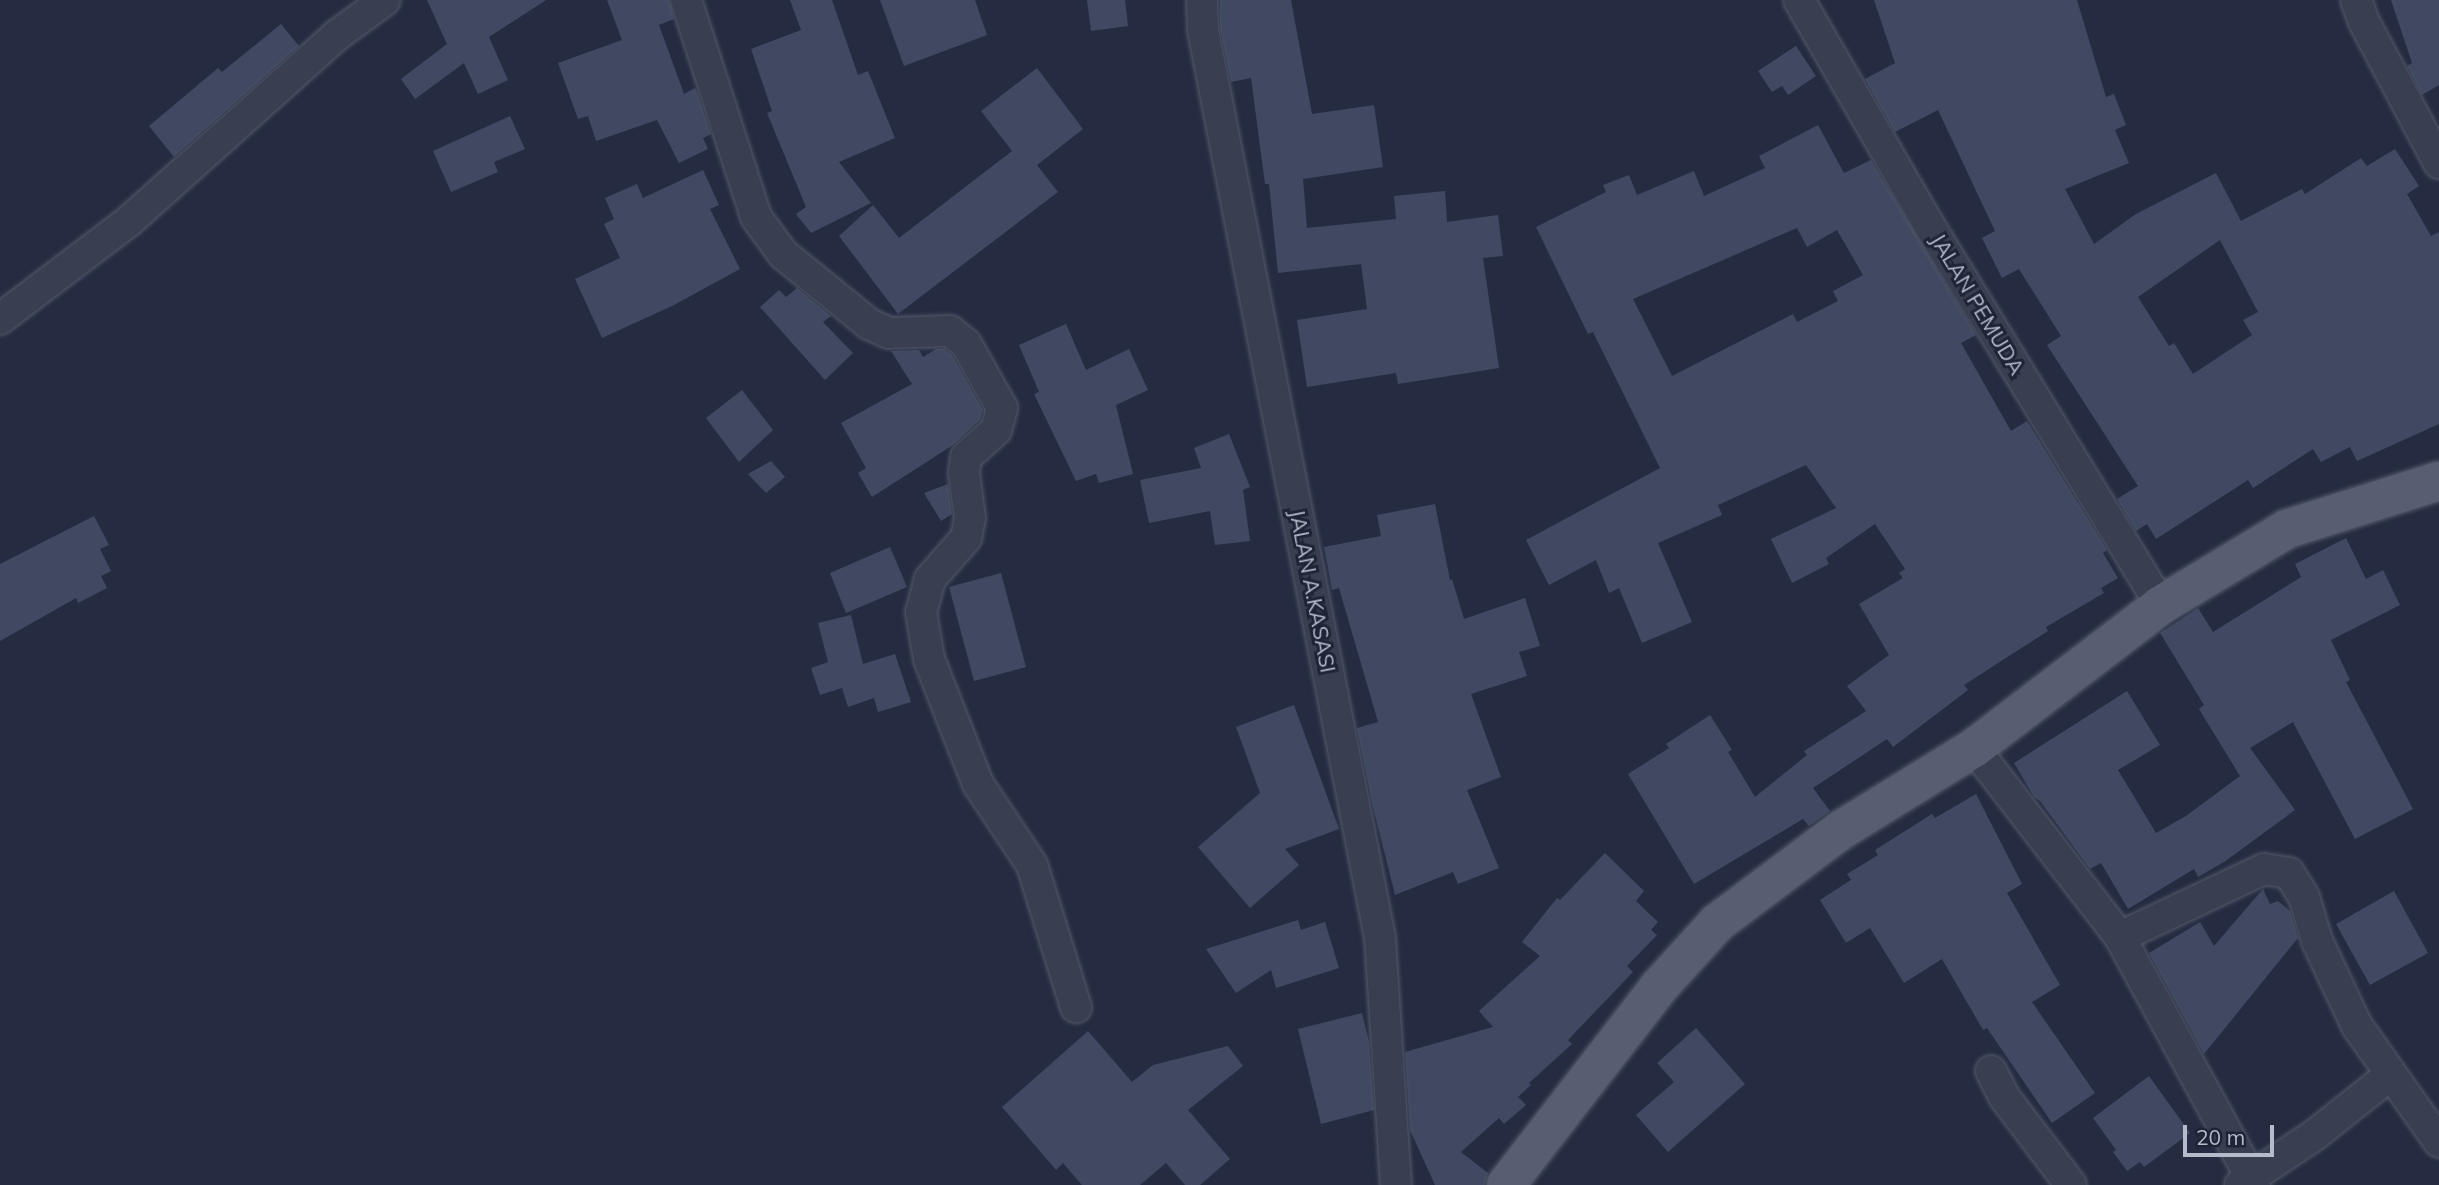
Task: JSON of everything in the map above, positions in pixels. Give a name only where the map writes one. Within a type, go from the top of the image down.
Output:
[{"type":"main road","points":[[1506,1185],[1659,987],[1717,923],[1842,830],[1975,748],[2161,605],[2287,529],[2439,481]]},
{"type":"street","points":[[0,319],[128,222],[337,35],[385,0]]},
{"type":"street","points":[[686,0],[756,217],[783,254],[869,324],[889,333],[950,331],[966,344],[1002,408],[996,430],[965,457],[964,474],[970,518],[966,538],[930,579],[921,611],[929,659],[978,784],[1031,865],[1076,1007]]},
{"type":"street","name":"JALAN A.KASASI","points":[[1202,0],[1203,30],[1380,938],[1396,1185]]},
{"type":"street","name":"JALAN PEMUDA","points":[[1799,0],[1929,225],[2161,605]]},
{"type":"street","points":[[2356,0],[2364,22],[2439,163]]},
{"type":"street","points":[[1975,748],[2120,937],[2249,1183],[2389,1076]]},
{"type":"street","points":[[2120,937],[2264,869],[2289,873],[2304,897],[2317,941],[2357,1026],[2389,1076],[2439,1142]]},
{"type":"street","points":[[1991,1071],[2006,1098],[2071,1185]]},
{"type":"building","points":[[427,0],[546,0],[489,37],[508,80],[478,94],[464,63],[415,99],[401,79],[447,44]]},
{"type":"building","points":[[607,0],[669,0],[674,19],[659,25],[684,94],[695,88],[698,94],[711,134],[703,138],[708,149],[679,163],[657,120],[596,141],[588,116],[578,119],[558,63],[622,40]]},
{"type":"building","points":[[790,0],[832,0],[858,75],[868,71],[895,138],[839,162],[871,203],[811,233],[796,214],[806,207],[767,113],[772,111],[751,49],[801,30]]},
{"type":"building","points":[[880,0],[975,0],[987,35],[904,66]]},
{"type":"building","points":[[1087,0],[1125,0],[1128,26],[1091,31]]},
{"type":"building","points":[[1220,0],[1291,0],[1312,114],[1374,105],[1383,167],[1303,179],[1307,228],[1396,219],[1394,196],[1445,191],[1447,222],[1498,215],[1503,256],[1483,258],[1499,368],[1398,384],[1396,373],[1307,387],[1297,320],[1367,309],[1361,264],[1278,273],[1269,184],[1265,184],[1251,78],[1231,82],[1220,28]]},
{"type":"building","points":[[1874,0],[2077,0],[2106,97],[2114,94],[2126,125],[2115,130],[2129,163],[2065,189],[2094,244],[2136,214],[2216,173],[2241,221],[2302,189],[2305,194],[2361,158],[2367,166],[2395,149],[2419,186],[2407,194],[2431,236],[2439,232],[2439,424],[2357,461],[2350,447],[2321,462],[2313,449],[2253,488],[2248,480],[2156,539],[2147,524],[2136,531],[2117,499],[2138,486],[2047,345],[2061,336],[2019,269],[2002,278],[1982,238],[1995,231],[1938,110],[1895,132],[1865,79],[1895,63]],"holes":[[[2220,240],[2258,312],[2243,320],[2252,335],[2193,374],[2174,343],[2169,346],[2138,297]]]},
{"type":"building","points":[[2391,0],[2439,0],[2439,85],[2422,95],[2407,66],[2412,63]]},
{"type":"building","points":[[281,24],[299,46],[174,157],[149,126],[218,68],[222,72]]},
{"type":"building","points":[[1796,46],[1816,76],[1788,95],[1782,86],[1772,92],[1758,71]]},
{"type":"building","points":[[1037,68],[1083,129],[1037,165],[1058,192],[898,314],[839,236],[873,205],[899,238],[1012,151],[981,111]]},
{"type":"building","points":[[510,116],[525,149],[494,162],[498,172],[451,192],[433,151]]},
{"type":"building","points":[[1818,125],[1844,173],[1871,160],[1976,335],[1961,343],[2011,431],[2027,421],[2107,550],[2103,553],[2118,578],[2101,588],[2104,593],[2046,627],[2048,631],[1964,685],[1968,690],[1893,747],[1887,739],[1813,788],[1830,811],[1809,826],[1803,819],[1694,884],[1628,774],[1669,748],[1666,744],[1710,715],[1732,750],[1728,752],[1755,797],[1807,755],[1804,751],[1866,711],[1847,686],[1889,655],[1859,604],[1903,578],[1899,573],[1905,569],[1875,524],[1826,558],[1829,564],[1792,583],[1771,539],[1836,508],[1806,465],[1718,505],[1722,515],[1658,543],[1692,622],[1642,643],[1619,588],[1609,593],[1596,560],[1549,585],[1526,540],[1660,468],[1593,332],[1588,334],[1536,227],[1606,192],[1603,185],[1629,175],[1637,195],[1694,171],[1704,196],[1765,168],[1759,156]],"holes":[[[1797,228],[1807,247],[1837,230],[1863,275],[1833,291],[1838,301],[1797,322],[1793,314],[1672,376],[1633,299]]]},
{"type":"building","points":[[703,170],[719,205],[710,209],[740,269],[674,305],[602,338],[575,279],[620,258],[604,224],[614,219],[605,198],[637,184],[643,198]]},
{"type":"building","points":[[797,288],[831,316],[823,322],[853,353],[825,380],[760,307],[779,290],[786,297]]},
{"type":"building","points":[[1066,324],[1086,370],[1129,349],[1148,390],[1116,405],[1133,474],[1099,483],[1096,474],[1076,481],[1034,394],[1039,392],[1019,345]]},
{"type":"building","points":[[936,349],[944,349],[952,355],[983,410],[980,420],[953,445],[872,497],[858,473],[866,468],[841,423],[912,384],[891,351],[919,350],[923,357]]},
{"type":"building","points":[[742,390],[773,430],[739,462],[706,418]]},
{"type":"building","points":[[1229,434],[1250,487],[1243,490],[1250,541],[1215,545],[1210,511],[1149,523],[1140,480],[1201,468],[1194,448]]},
{"type":"building","points":[[771,461],[785,477],[766,493],[748,474]]},
{"type":"building","points":[[948,484],[952,514],[941,521],[924,493]]},
{"type":"building","points":[[1435,504],[1450,580],[1452,579],[1464,619],[1525,598],[1540,646],[1519,652],[1527,676],[1471,694],[1501,777],[1467,790],[1499,868],[1458,884],[1453,872],[1395,895],[1357,728],[1378,722],[1339,588],[1332,590],[1324,547],[1381,536],[1377,515]]},
{"type":"building","points":[[94,516],[109,545],[100,549],[111,571],[101,576],[107,588],[78,603],[76,598],[0,641],[0,564]]},
{"type":"building","points":[[2346,538],[2366,579],[2383,570],[2400,605],[2331,640],[2350,680],[2346,682],[2413,809],[2355,839],[2293,722],[2250,748],[2295,810],[2224,862],[2198,877],[2194,869],[2128,909],[2101,863],[2090,869],[2040,801],[2034,797],[2014,763],[2127,691],[2160,745],[2118,770],[2156,833],[2186,816],[2240,776],[2199,709],[2204,705],[2160,633],[2198,608],[2213,632],[2301,577],[2295,564]]},
{"type":"building","points":[[890,547],[907,587],[846,613],[830,573]]},
{"type":"building","points":[[1001,573],[1026,667],[974,681],[949,587]]},
{"type":"building","points":[[851,615],[863,664],[895,654],[911,702],[878,712],[874,698],[848,707],[842,688],[820,695],[811,668],[828,662],[818,623]]},
{"type":"building","points":[[1294,705],[1339,829],[1285,849],[1299,865],[1250,908],[1198,847],[1260,793],[1236,727]]},
{"type":"building","points":[[1976,794],[2022,884],[2007,893],[2060,985],[2032,1002],[2095,1093],[2052,1123],[1987,1028],[1983,1030],[1942,959],[1904,983],[1870,928],[1846,943],[1820,900],[1851,880],[1847,874],[1878,855],[1875,850],[1932,814],[1935,818]]},
{"type":"building","points":[[1605,853],[1644,891],[1636,901],[1658,922],[1651,930],[1657,935],[1627,966],[1633,972],[1568,1040],[1572,1044],[1529,1083],[1531,1085],[1518,1097],[1526,1105],[1504,1124],[1499,1118],[1461,1152],[1488,1173],[1485,1185],[1435,1185],[1410,1130],[1405,1052],[1493,1027],[1479,1011],[1540,956],[1522,942],[1557,898],[1560,900]]},
{"type":"building","points":[[2263,889],[2270,904],[2278,901],[2290,911],[2298,938],[2204,1054],[2149,953],[2200,922],[2214,946]]},
{"type":"building","points":[[2394,891],[2428,953],[2370,985],[2336,924]]},
{"type":"building","points":[[1298,920],[1301,930],[1325,922],[1339,968],[1276,988],[1271,970],[1236,993],[1206,949]]},
{"type":"building","points":[[1362,1013],[1369,1042],[1374,1110],[1321,1124],[1298,1029]]},
{"type":"building","points":[[1696,1028],[1745,1084],[1668,1152],[1636,1115],[1674,1082],[1657,1063]]},
{"type":"building","points":[[1088,1031],[1132,1082],[1153,1065],[1228,1046],[1243,1066],[1188,1110],[1230,1159],[1200,1185],[1185,1185],[1166,1163],[1140,1185],[1082,1185],[1063,1163],[1056,1170],[1002,1107]]},
{"type":"building","points":[[2149,1076],[2190,1133],[2144,1167],[2140,1162],[2127,1171],[2093,1118]]}]
